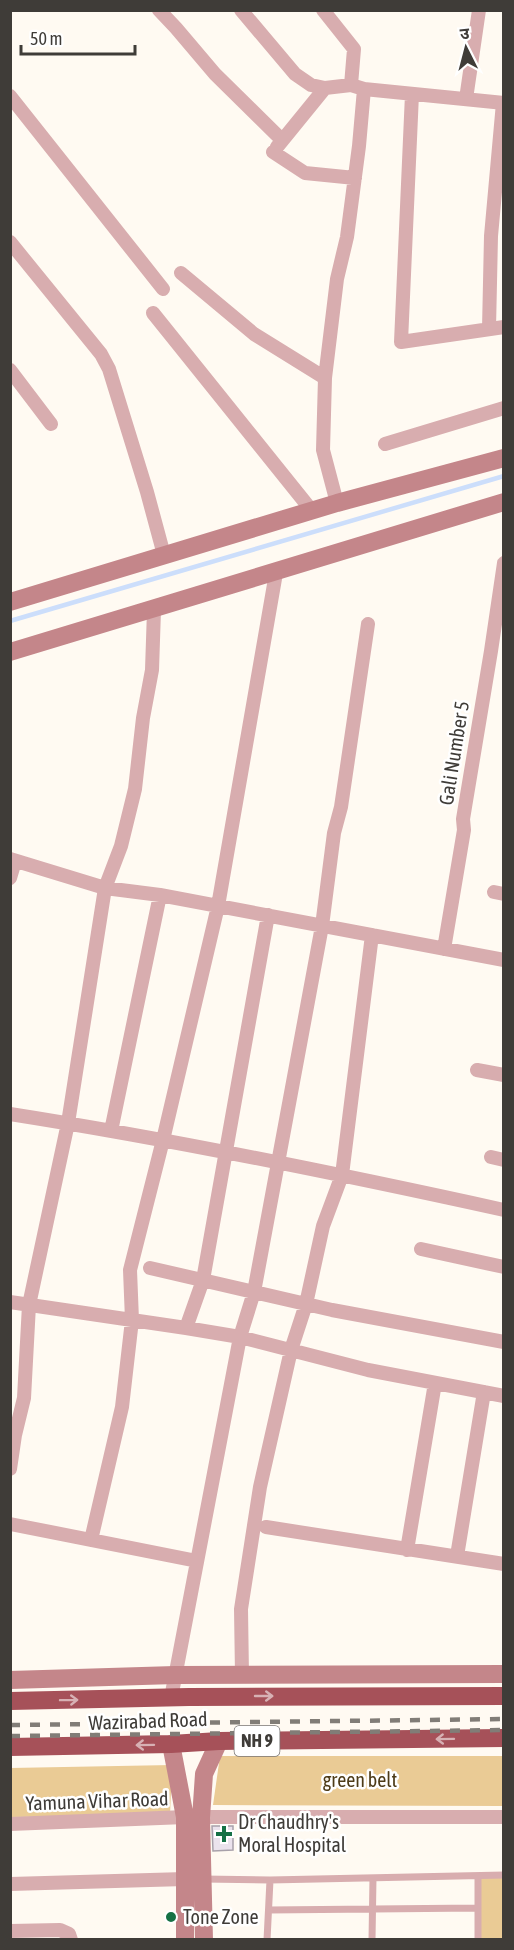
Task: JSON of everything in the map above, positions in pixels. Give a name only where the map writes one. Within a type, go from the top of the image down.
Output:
[{"type":"highway","name":"Wazirabad Road","points":[[10,1701],[504,1696]]},
{"type":"highway","name":"Wazirabad Road","points":[[10,1747],[504,1738]]},
{"type":"street","points":[[159,10],[214,74],[282,140]]},
{"type":"street","points":[[241,10],[295,74],[311,85],[325,88],[357,87],[503,103],[491,236],[489,329]]},
{"type":"street","points":[[323,10],[354,50],[357,87],[355,178],[347,237],[337,279],[325,378],[323,450],[337,503]]},
{"type":"street","points":[[466,99],[479,10]]},
{"type":"street","points":[[325,88],[271,154],[305,173],[355,178]]},
{"type":"street","points":[[412,94],[401,342],[504,327]]},
{"type":"street","points":[[10,96],[163,289]]},
{"type":"street","points":[[10,242],[101,354],[109,369],[164,555]]},
{"type":"street","points":[[181,273],[254,334],[325,378]]},
{"type":"street","points":[[153,313],[312,511]]},
{"type":"street","points":[[10,370],[51,424]]},
{"type":"street","points":[[385,444],[504,408]]},
{"type":"street","points":[[10,602],[337,503],[504,458]]},
{"type":"street","points":[[10,652],[504,502]]},
{"type":"street","name":"Gali Number 5","points":[[444,949],[464,830],[463,819],[497,653],[504,563]]},
{"type":"street","points":[[91,1540],[122,1407],[132,1320],[130,1270],[218,906],[276,573]]},
{"type":"street","points":[[10,1469],[24,1398],[28,1305],[68,1123],[105,888],[121,846],[135,789],[143,718],[152,670],[154,610]]},
{"type":"street","points":[[171,1698],[240,1337],[254,1292],[322,926],[334,833],[341,807],[368,624]]},
{"type":"street","points":[[10,879],[13,860],[105,888],[160,895],[504,960]]},
{"type":"street","points":[[111,1131],[160,895]]},
{"type":"street","points":[[186,1328],[202,1280],[268,915]]},
{"type":"street","points":[[242,1675],[241,1609],[261,1487],[291,1350],[306,1304],[323,1226],[342,1175],[372,935]]},
{"type":"street","points":[[477,1070],[504,1075]]},
{"type":"street","points":[[10,1114],[163,1140],[504,1210]]},
{"type":"street","points":[[421,1249],[504,1267]]},
{"type":"street","points":[[150,1268],[306,1304],[504,1342]]},
{"type":"street","points":[[10,1302],[240,1337],[368,1370],[504,1396]]},
{"type":"street","points":[[407,1550],[435,1383]]},
{"type":"street","points":[[457,1556],[484,1392]]},
{"type":"street","points":[[10,1524],[198,1561]]},
{"type":"street","points":[[266,1527],[504,1564]]},
{"type":"street","points":[[10,1680],[175,1675],[504,1674]]},
{"type":"street","points":[[204,1940],[194,1879],[193,1818],[204,1774],[219,1742]]},
{"type":"street","points":[[171,1744],[193,1818]]},
{"type":"street","name":"Yamuna Vihar Road","points":[[10,1824],[193,1818],[504,1817]]},
{"type":"street","points":[[10,1884],[194,1879]]},
{"type":"street","points":[[185,1940],[194,1879]]},
{"type":"street","points":[[10,1931],[60,1930],[69,1934],[71,1940]]},
{"type":"lane","points":[[194,1879],[270,1880],[504,1875]]},
{"type":"lane","points":[[478,1876],[478,1940]]},
{"type":"lane","points":[[372,1940],[373,1878]]},
{"type":"lane","points":[[267,1940],[270,1880]]},
{"type":"lane","points":[[268,1910],[478,1908]]},
{"type":"green space","name":"green belt","points":[[220,1756],[503,1756],[503,1806],[213,1805]]},
{"type":"green space","points":[[172,1765],[170,1816],[11,1817],[10,1768]]},
{"type":"green space","points":[[503,1875],[503,1939],[477,1940],[478,1876]]},
{"type":"building","points":[[212,1826],[233,1826],[233,1850],[213,1851]]},
{"type":"waterway","points":[[10,621],[504,476]]},
{"type":"railway","points":[[10,1725],[504,1719]]},
{"type":"railway","points":[[10,1736],[504,1730]]},
{"type":"place","name":"Dr Chaudhry's Moral Hospital","points":[[224,1834]]},
{"type":"place","name":"Tone Zone","points":[[171,1917]]}]
